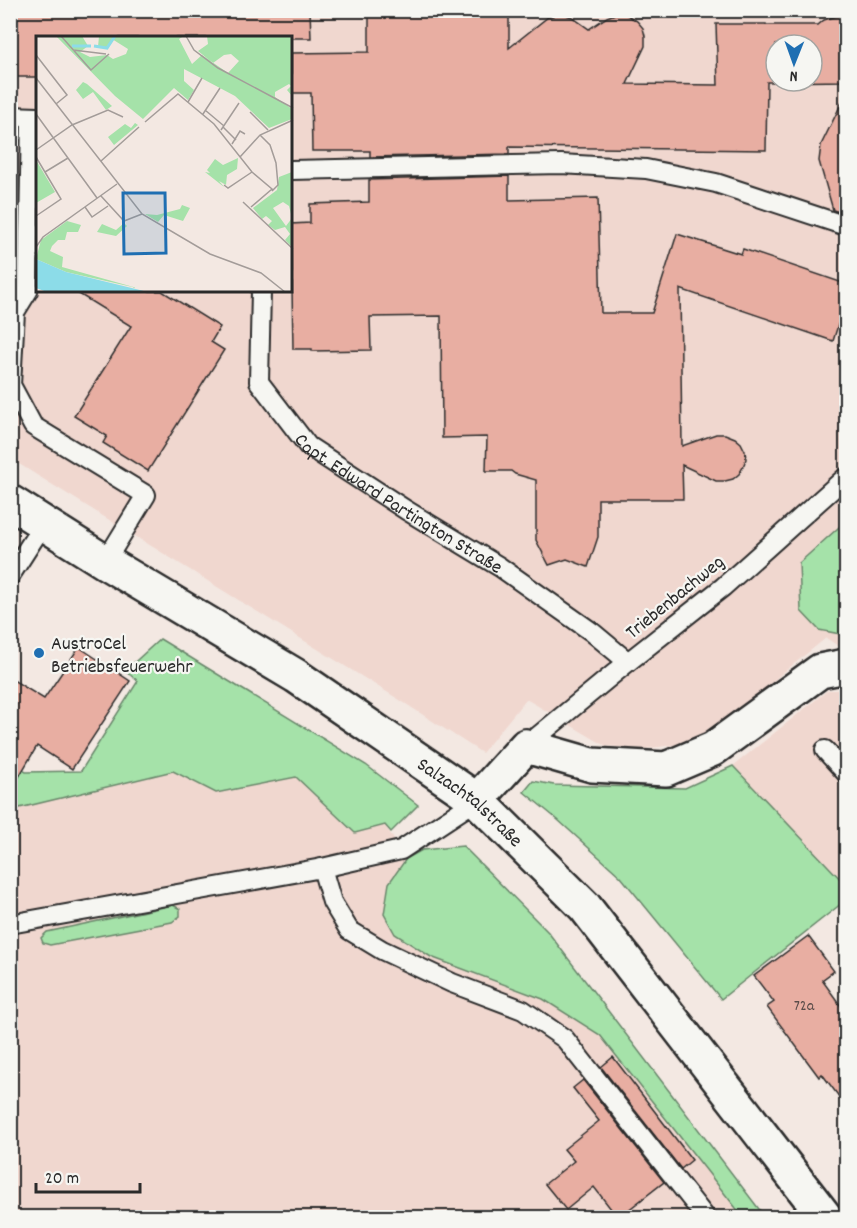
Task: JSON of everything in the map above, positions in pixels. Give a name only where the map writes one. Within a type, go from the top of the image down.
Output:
[{"type":"main road","name":"Salzachtalstraße","points":[[10,502],[296,676],[477,800],[585,907],[826,1218]]},
{"type":"main road","points":[[477,800],[526,746],[592,765],[666,769],[713,749],[820,671],[846,666]]},
{"type":"lane","points":[[10,116],[34,117],[28,291],[15,312],[11,385],[33,426],[146,495],[105,561]]},
{"type":"lane","points":[[292,170],[561,164],[646,169],[716,183],[846,226]]},
{"type":"lane","name":"Capt. Edward Partington Straße","points":[[261,292],[259,382],[308,446],[406,510],[500,567],[592,632],[628,662]]},
{"type":"lane","name":"Triebenbachweg","points":[[526,746],[723,587],[846,477]]},
{"type":"lane","points":[[10,576],[44,523]]},
{"type":"lane","points":[[825,750],[846,773]]},
{"type":"lane","points":[[10,924],[322,868],[401,850],[477,800]]},
{"type":"lane","points":[[322,868],[332,902],[349,930],[382,950],[452,983],[523,1010],[565,1039],[706,1218]]},
{"type":"shaded area","points":[[10,11],[846,11],[846,651],[826,638],[721,728],[681,744],[643,749],[606,746],[526,699],[482,753],[11,459]]},
{"type":"shaded area","points":[[828,690],[846,690],[846,885],[733,766]]},
{"type":"shaded area","points":[[173,771],[216,793],[296,777],[355,833],[385,825],[406,859],[389,883],[431,957],[543,999],[600,1035],[743,1217],[11,1217],[10,810]]},
{"type":"green space","points":[[846,521],[846,635],[819,630],[801,611],[799,563]]},
{"type":"green space","points":[[160,639],[366,765],[418,805],[391,832],[385,825],[355,833],[296,777],[216,793],[173,771],[11,810],[10,763],[26,772],[81,771],[138,681],[125,671]]},
{"type":"green space","points":[[733,766],[846,885],[846,900],[721,999],[621,877],[524,792],[533,781],[554,785],[685,788]]},
{"type":"green space","points":[[463,846],[548,932],[765,1217],[743,1217],[600,1035],[543,999],[431,957],[395,934],[384,914],[389,883],[406,859],[422,850]]},
{"type":"green space","points":[[173,905],[180,909],[180,916],[172,922],[50,945],[43,943],[41,938],[47,932]]},
{"type":"building","points":[[310,10],[311,38],[292,38],[292,36],[36,36],[36,77],[10,77],[10,12]]},
{"type":"building","points":[[369,10],[509,10],[509,48],[548,17],[566,15],[589,29],[607,17],[624,13],[637,21],[643,28],[645,36],[645,46],[627,84],[718,85],[716,24],[818,25],[824,20],[846,13],[846,81],[824,81],[824,33],[764,33],[764,93],[767,93],[766,150],[509,147],[509,154],[370,157],[370,151],[312,151],[311,93],[292,93],[292,53],[369,52]]},
{"type":"building","points":[[846,94],[846,214],[833,210],[819,161],[821,145]]},
{"type":"building","points":[[509,176],[509,200],[598,198],[601,313],[652,313],[677,234],[741,254],[743,249],[846,284],[846,300],[833,341],[680,289],[682,446],[716,434],[725,434],[741,443],[746,459],[743,467],[733,479],[716,481],[682,465],[683,499],[598,499],[598,537],[588,567],[567,559],[549,565],[536,540],[536,480],[511,471],[486,471],[487,437],[442,438],[441,316],[370,317],[371,350],[293,349],[292,224],[310,223],[310,204],[369,202],[369,180]]},
{"type":"building","points":[[76,292],[164,292],[220,327],[211,342],[224,350],[148,471],[103,443],[107,436],[74,416],[131,326]]},
{"type":"building","points":[[79,647],[130,681],[72,769],[37,746],[10,792],[10,678],[44,699]]},
{"type":"building","points":[[808,936],[834,971],[822,980],[846,1013],[846,1106],[822,1074],[819,1077],[767,1007],[774,1002],[754,976]]},
{"type":"building","points":[[613,1057],[692,1160],[681,1169],[601,1067]]},
{"type":"building","points":[[583,1080],[664,1182],[618,1218],[594,1187],[566,1210],[545,1184],[574,1161],[564,1149],[599,1121],[573,1088]]},
{"type":"place","name":"AustroCel Betriebsfeuerwehr","points":[[39,653]]}]
